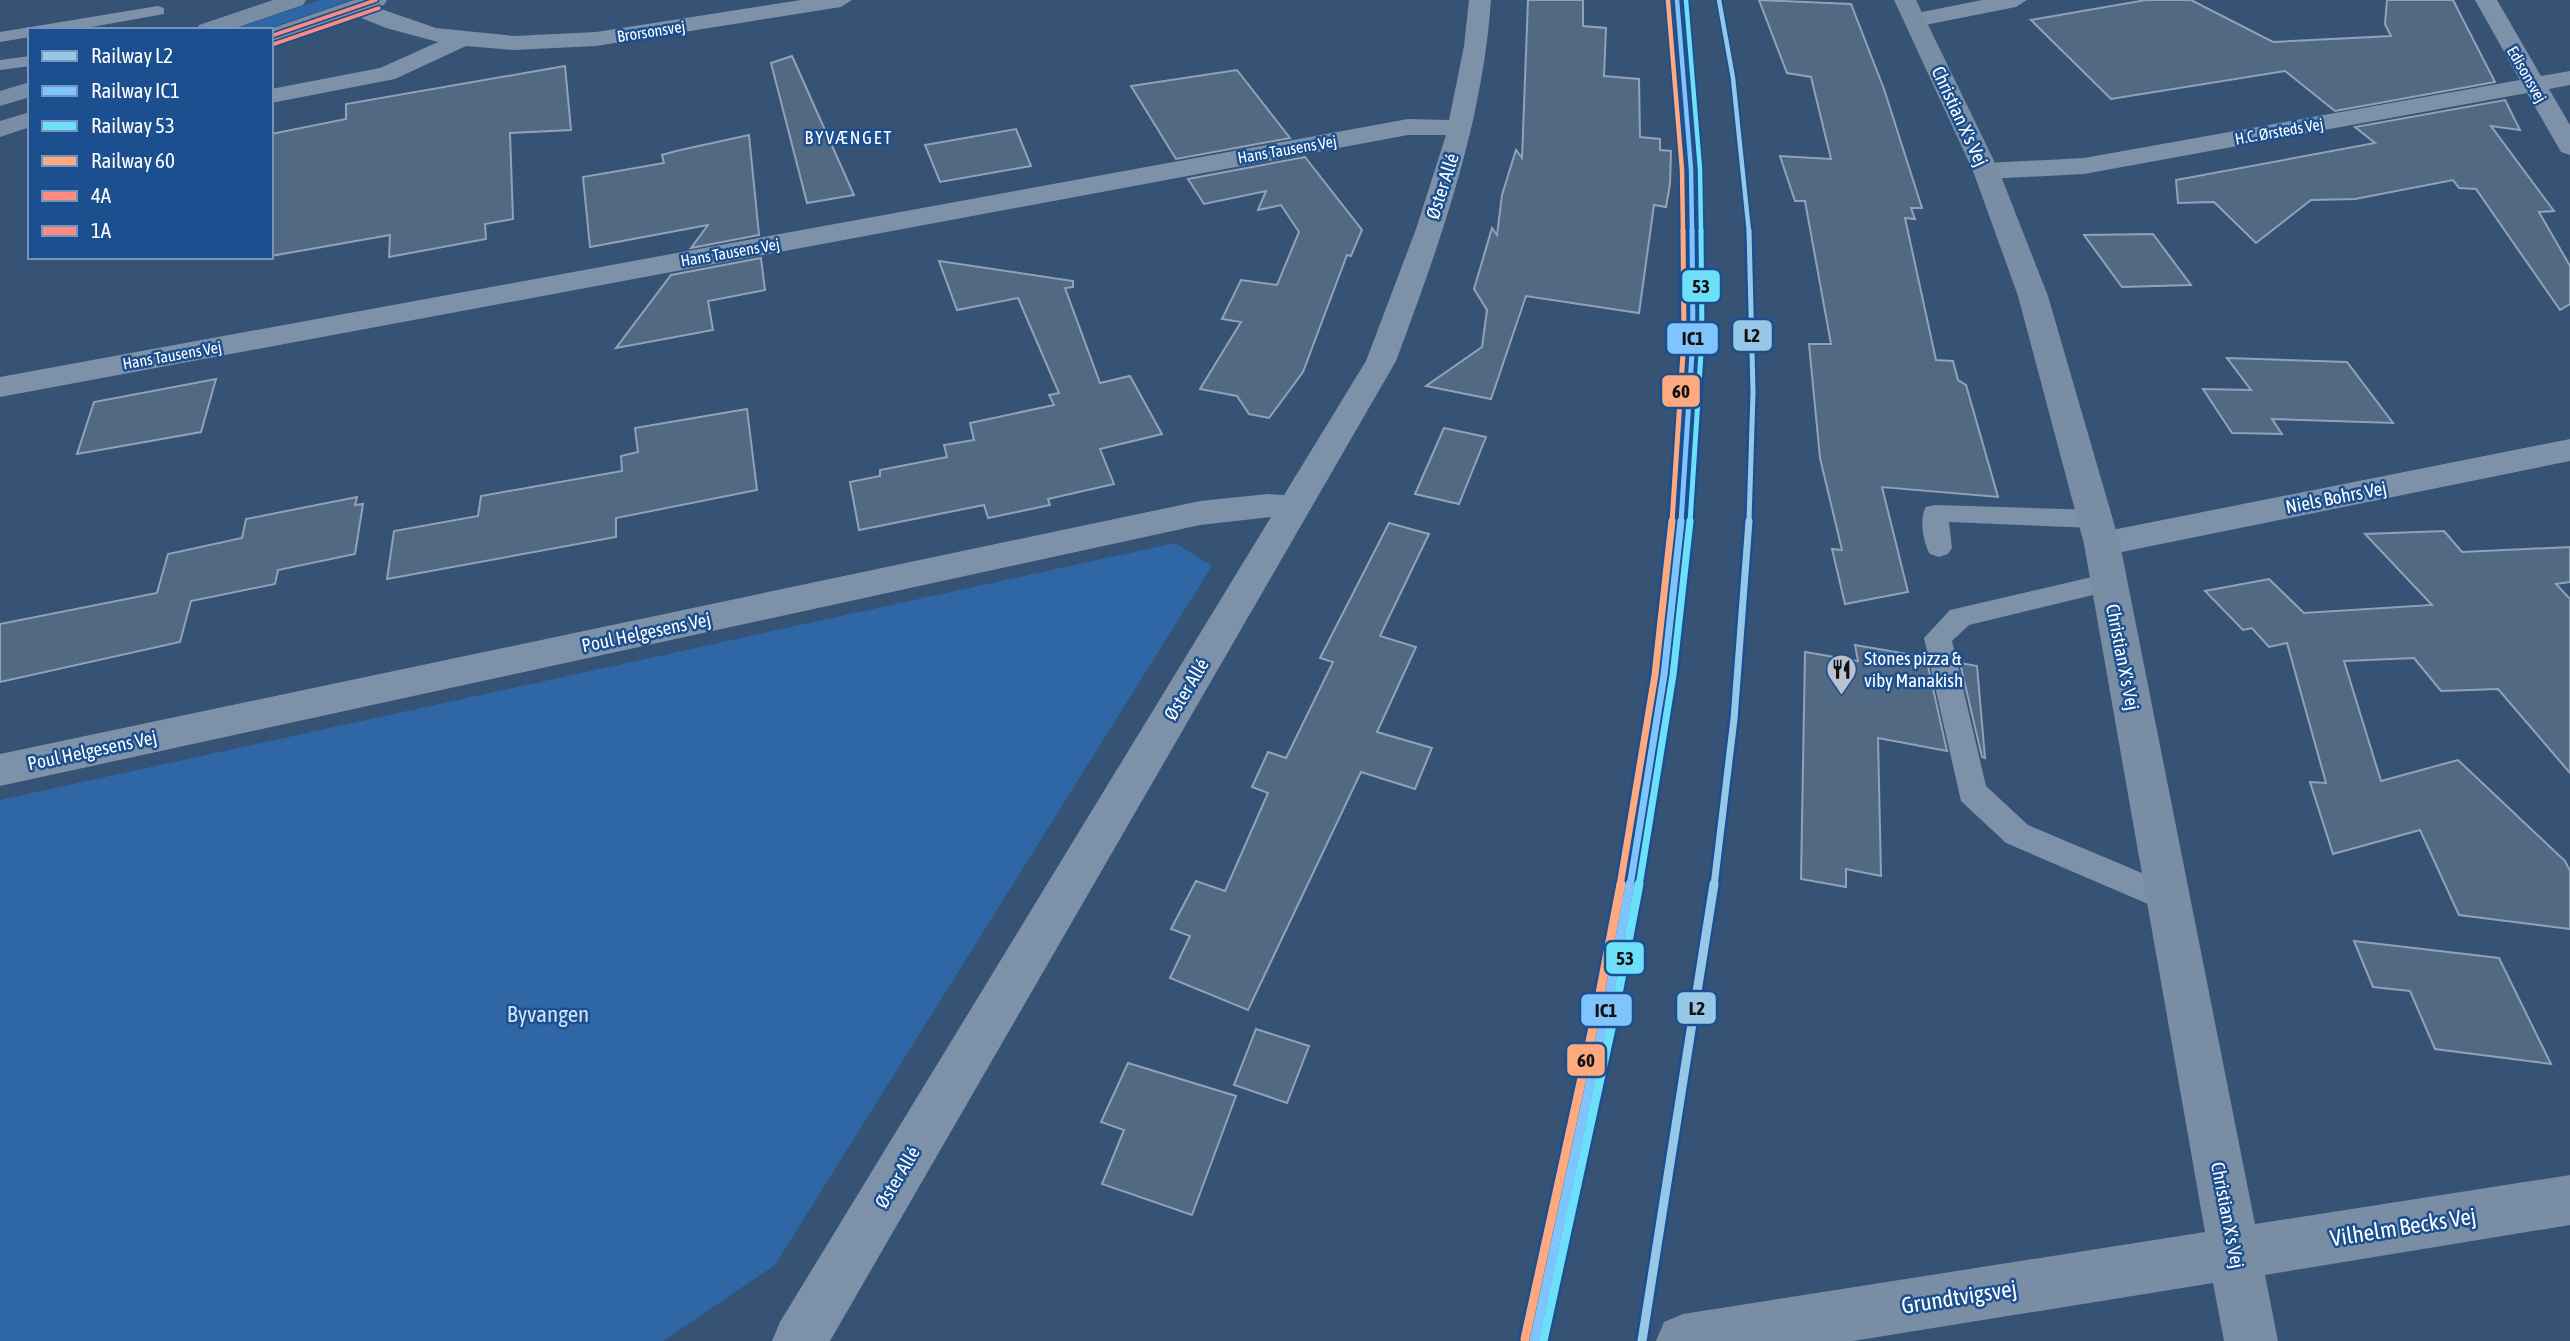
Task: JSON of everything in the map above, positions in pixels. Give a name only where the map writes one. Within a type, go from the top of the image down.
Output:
[{"type":"street","points":[[212,28],[295,0]]},
{"type":"street","name":"Brorsonsvej","points":[[366,4],[403,29],[459,41],[542,45],[841,0]]},
{"type":"street","name":"Øster Allé","points":[[799,1341],[1381,361],[1418,262],[1460,128],[1477,48],[1480,0]]},
{"type":"street","points":[[1910,10],[2016,0]]},
{"type":"street","name":"Edisonsvej","points":[[2486,0],[2532,85],[2570,147]]},
{"type":"street","points":[[273,35],[366,4]]},
{"type":"street","name":"Christian X's Vej","points":[[1910,10],[1986,171],[2033,296],[2098,531],[2251,1341]]},
{"type":"street","name":"Brorsonsvej","points":[[273,96],[387,74],[459,41]]},
{"type":"street","name":"H.C. Ørsteds Vej","points":[[1986,171],[2084,166],[2570,78]]},
{"type":"street","points":[[0,99],[28,90]]},
{"type":"street","points":[[0,129],[28,120]]},
{"type":"street","name":"Hans Tausens Vej","points":[[0,387],[1408,127],[1460,128]]},
{"type":"street","name":"Niels Bohrs Vej","points":[[2098,531],[2570,450]]},
{"type":"street","name":"Poul Helgesens Vej","points":[[0,770],[1199,513],[1268,505],[1294,508]]},
{"type":"street","name":"Vilhelm Becks Vej","points":[[2235,1253],[2570,1200]]},
{"type":"street","name":"Grundtvigsvej","points":[[1683,1341],[2235,1253]]},
{"type":"lane","points":[[55,28],[158,11]]},
{"type":"lane","points":[[0,37],[28,32]]},
{"type":"lane","points":[[0,65],[28,61]]},
{"type":"lane","points":[[1939,548],[1935,513],[2098,531]]},
{"type":"lane","points":[[2109,582],[1960,617],[1938,638],[1972,792],[2017,834],[2169,899]]},
{"type":"green space","points":[[320,0],[352,0],[270,28],[237,28]]},
{"type":"green space","name":"Byvangen","points":[[1175,543],[1212,566],[775,1265],[663,1341],[0,1341],[0,800]]},
{"type":"building","points":[[1528,0],[1583,0],[1583,26],[1606,28],[1604,76],[1639,79],[1640,137],[1660,139],[1660,150],[1671,151],[1670,184],[1666,207],[1654,205],[1639,313],[1526,296],[1491,399],[1426,386],[1482,347],[1487,310],[1474,289],[1492,228],[1497,235],[1502,195],[1516,150],[1522,158]]},
{"type":"building","points":[[1759,0],[1851,4],[1884,89],[1922,208],[1911,208],[1915,219],[1905,218],[1936,360],[1953,361],[1958,380],[1966,385],[1998,497],[1882,487],[1908,592],[1845,604],[1832,549],[1842,550],[1820,458],[1809,344],[1831,344],[1805,201],[1795,201],[1780,156],[1831,159],[1811,77],[1787,73]]},
{"type":"building","points":[[2146,0],[2191,0],[2273,42],[2391,36],[2385,24],[2387,0],[2453,0],[2495,82],[2335,111],[2285,71],[2111,99],[2031,20]]},
{"type":"building","points":[[792,56],[854,195],[807,203],[771,63]]},
{"type":"building","points":[[565,66],[571,130],[510,133],[513,219],[485,224],[486,239],[389,257],[390,235],[273,256],[273,134],[346,119],[346,104]]},
{"type":"building","points":[[1237,70],[1290,138],[1176,159],[1131,86]]},
{"type":"building","points":[[2505,100],[2520,130],[2491,126],[2554,211],[2539,212],[2570,266],[2570,304],[2560,310],[2476,189],[2459,188],[2453,180],[2355,199],[2311,200],[2256,243],[2214,202],[2178,203],[2176,180],[2375,143],[2355,127]]},
{"type":"building","points":[[1016,129],[1031,166],[940,182],[925,145]]},
{"type":"building","points":[[749,135],[759,235],[691,248],[708,225],[590,247],[583,177],[664,163],[662,155]]},
{"type":"building","points":[[1305,157],[1362,230],[1351,256],[1347,255],[1303,372],[1269,418],[1249,414],[1237,396],[1200,389],[1241,322],[1222,319],[1241,280],[1277,285],[1299,232],[1281,205],[1258,210],[1266,191],[1204,204],[1188,179]]},
{"type":"building","points":[[2153,234],[2191,285],[2122,287],[2084,235]]},
{"type":"building","points":[[761,258],[765,290],[708,301],[713,330],[616,348],[671,275]]},
{"type":"building","points":[[939,261],[1073,281],[1073,287],[1065,288],[1100,383],[1130,376],[1162,434],[1100,449],[1114,484],[1048,499],[1050,505],[988,518],[984,505],[859,530],[850,482],[880,476],[880,470],[947,457],[944,445],[974,440],[970,423],[1054,405],[1049,395],[1059,393],[1018,298],[957,310]]},
{"type":"building","points":[[2227,358],[2347,362],[2393,423],[2272,419],[2282,434],[2232,433],[2203,389],[2251,390]]},
{"type":"building","points":[[216,379],[201,432],[77,454],[94,402]]},
{"type":"building","points":[[747,409],[757,490],[616,518],[616,537],[387,579],[394,531],[478,516],[481,496],[622,471],[621,456],[638,452],[635,428]]},
{"type":"building","points":[[1444,428],[1486,437],[1459,504],[1415,494]]},
{"type":"building","points":[[357,497],[355,505],[363,504],[355,554],[278,570],[275,584],[191,601],[180,642],[0,682],[0,624],[157,593],[168,554],[242,538],[246,519]]},
{"type":"building","points":[[1389,523],[1429,534],[1380,636],[1416,647],[1377,732],[1432,748],[1415,789],[1361,772],[1248,1010],[1170,978],[1190,936],[1171,929],[1196,881],[1225,891],[1268,793],[1252,787],[1268,752],[1286,758],[1333,662],[1320,658]]},
{"type":"building","points":[[2444,531],[2462,552],[2570,547],[2570,582],[2556,584],[2570,599],[2570,773],[2498,689],[2441,691],[2414,658],[2344,661],[2381,781],[2458,760],[2565,861],[2570,871],[2570,929],[2459,915],[2420,830],[2333,854],[2310,782],[2326,783],[2287,643],[2269,647],[2252,628],[2243,630],[2205,591],[2269,579],[2304,613],[2432,605],[2365,534]]},
{"type":"building","points":[[1855,645],[1926,657],[1947,751],[1878,738],[1881,876],[1846,869],[1846,887],[1801,879],[1805,652],[1858,661]]},
{"type":"building","points":[[1960,663],[1977,666],[1985,758],[1982,757]]},
{"type":"building","points":[[2354,941],[2499,958],[2551,1064],[2435,1049],[2410,991],[2373,987]]},
{"type":"building","points":[[1256,1029],[1309,1046],[1287,1103],[1234,1085]]},
{"type":"building","points":[[1128,1063],[1236,1096],[1192,1215],[1102,1184],[1124,1130],[1101,1122]]},
{"type":"rail line","name":"IC1","points":[[1534,1341],[1606,1010],[1638,843],[1664,675],[1683,507],[1693,338],[1691,169],[1677,0]]},
{"type":"rail line","name":"53","points":[[1543,1341],[1615,1010],[1647,843],[1673,675],[1692,507],[1702,338],[1700,169],[1686,0]]},
{"type":"rail line","name":"L2","points":[[1642,1341],[1686,1075],[1724,808],[1747,550],[1753,392],[1749,235],[1743,156],[1719,0]]},
{"type":"rail line","name":"60","points":[[1525,1339],[1597,1009],[1629,842],[1655,675],[1674,507],[1684,338],[1682,170],[1668,1]]},
{"type":"transit line","name":"4A","points":[[273,35],[376,0]]},
{"type":"transit line","name":"1A","points":[[274,44],[379,8]]},
{"type":"place","name":"Stones pizza & viby Manakish","points":[[1841,696]]},
{"type":"district","name":"BYVÆNGET","points":[[849,137]]}]
